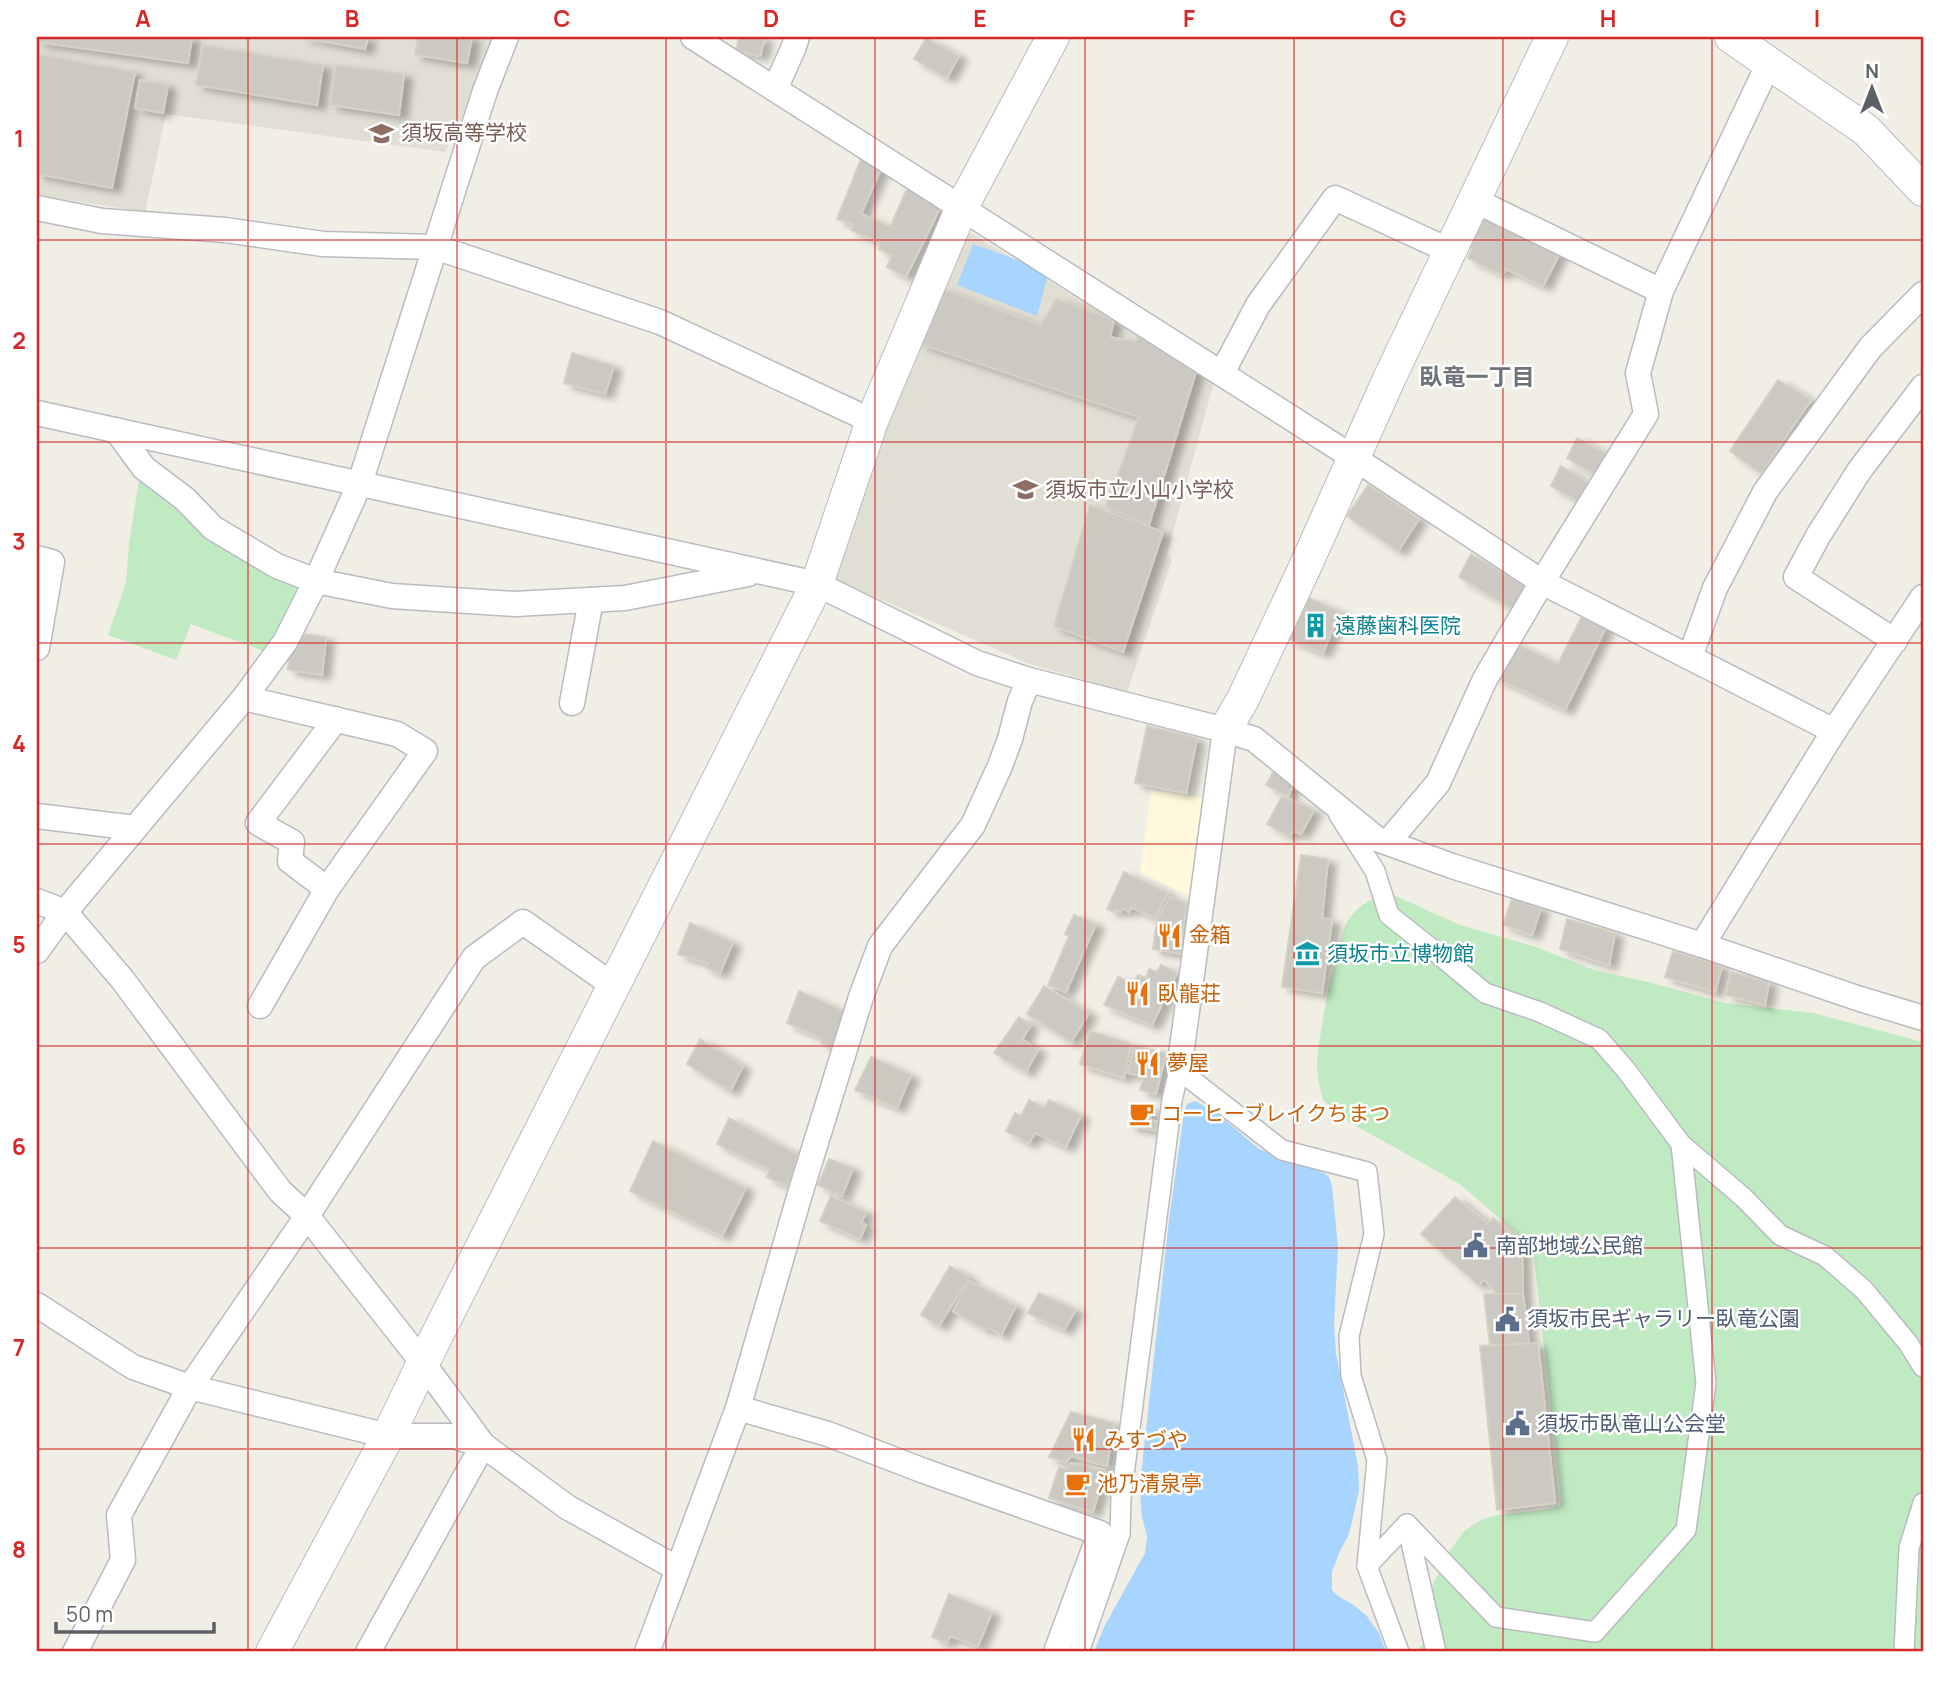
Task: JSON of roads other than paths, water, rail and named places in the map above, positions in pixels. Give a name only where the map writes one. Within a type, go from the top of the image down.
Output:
[{"type":"street","points":[[37,951],[65,912],[244,698],[285,642],[360,483],[485,91],[506,37]]},
{"type":"street","points":[[693,37],[1222,373],[1542,582],[1834,731]]},
{"type":"street","points":[[775,89],[797,37]]},
{"type":"street","points":[[272,1652],[388,1436],[817,584],[872,421],[962,207],[1053,37]]},
{"type":"street","points":[[1079,1652],[1120,1534],[1121,1498],[1156,1222],[1225,730],[1243,699],[1389,379],[1552,37]]},
{"type":"street","points":[[1731,37],[1866,130],[1923,190]]},
{"type":"street","points":[[1388,842],[1438,783],[1485,679],[1646,414],[1638,373],[1661,291],[1769,63]]},
{"type":"street","points":[[1222,373],[1258,305],[1335,198],[1450,251]]},
{"type":"street","points":[[1474,200],[1661,291]]},
{"type":"street","points":[[37,208],[102,221],[225,230],[323,244],[435,247],[660,322],[872,421]]},
{"type":"street","points":[[1690,657],[1715,588],[1765,492],[1870,348],[1923,294]]},
{"type":"street","points":[[1895,641],[1796,577],[1859,471],[1923,387]]},
{"type":"street","points":[[37,413],[817,584],[977,663],[1029,680],[1254,739],[1377,839],[1452,866],[1923,1018]]},
{"type":"street","points":[[116,430],[144,468],[185,499],[213,528],[278,566],[316,581],[392,596],[515,604],[625,598],[759,572]]},
{"type":"street","points":[[37,558],[52,562],[37,648]]},
{"type":"street","points":[[1702,945],[1834,731],[1923,597]]},
{"type":"street","points":[[572,703],[591,600]]},
{"type":"street","points":[[647,1652],[737,1408],[861,996],[880,946],[973,825],[1000,766],[1029,680]]},
{"type":"street","points":[[244,698],[397,734],[425,751],[327,889],[260,1006]]},
{"type":"street","points":[[327,889],[289,861],[292,842],[258,823],[336,719]]},
{"type":"street","points":[[1339,815],[1375,871],[1389,915],[1485,993],[1540,1012],[1598,1039],[1626,1070],[1681,1144],[1744,1198],[1780,1235],[1825,1256],[1864,1290],[1908,1343],[1923,1367]]},
{"type":"street","points":[[37,816],[135,828]]},
{"type":"street","points":[[37,901],[65,912],[122,979],[280,1191],[307,1216],[423,1363],[483,1445],[567,1507],[678,1569]]},
{"type":"street","points":[[75,1652],[123,1560],[119,1515],[190,1387],[307,1216],[474,958],[523,922],[614,986]]},
{"type":"street","points":[[1179,1070],[1282,1150],[1367,1172],[1374,1234],[1349,1336],[1350,1376],[1377,1460],[1367,1566],[1399,1652]]},
{"type":"street","points":[[1407,1524],[1496,1617],[1595,1632],[1686,1530],[1706,1384],[1681,1144]]},
{"type":"street","points":[[37,1305],[134,1367],[190,1387],[388,1436],[453,1436],[483,1445]]},
{"type":"street","points":[[737,1408],[828,1434],[1100,1533],[1056,1652]]},
{"type":"street","points":[[368,1652],[483,1445]]},
{"type":"street","points":[[1904,1652],[1909,1548],[1923,1503]]},
{"type":"street","points":[[1367,1566],[1407,1524]]},
{"type":"street","points":[[1407,1524],[1436,1652]]},
{"type":"water","points":[[973,244],[1049,271],[1037,316],[957,285]]},
{"type":"water","points":[[1196,1101],[1220,1116],[1259,1149],[1324,1173],[1332,1185],[1338,1247],[1334,1324],[1336,1353],[1358,1466],[1359,1491],[1349,1534],[1332,1572],[1332,1590],[1366,1615],[1379,1633],[1386,1652],[1094,1652],[1104,1627],[1145,1553],[1147,1536],[1140,1493],[1169,1220],[1184,1113],[1187,1104]]},
{"type":"place","name":"須坂高等学校","points":[[381,133]]},
{"type":"place","name":"須坂市立小山小学校","points":[[1025,490]]},
{"type":"place","name":"遠藤歯科医院","points":[[1315,626]]},
{"type":"place","name":"金箱","points":[[1169,935]]},
{"type":"place","name":"須坂市立博物館","points":[[1307,954]]},
{"type":"place","name":"臥龍荘","points":[[1138,994]]},
{"type":"place","name":"夢屋","points":[[1147,1063]]},
{"type":"place","name":"コーヒーブレイクちまつ","points":[[1141,1114]]},
{"type":"place","name":"南部地域公民館","points":[[1476,1246]]},
{"type":"place","name":"須坂市民ギャラリー臥竜公園","points":[[1507,1319]]},
{"type":"place","name":"須坂市臥竜山公会堂","points":[[1517,1424]]},
{"type":"place","name":"みすづや","points":[[1084,1440]]},
{"type":"place","name":"池乃清泉亭","points":[[1077,1484]]},
{"type":"district","name":"臥竜一丁目","points":[[1477,377]]}]
